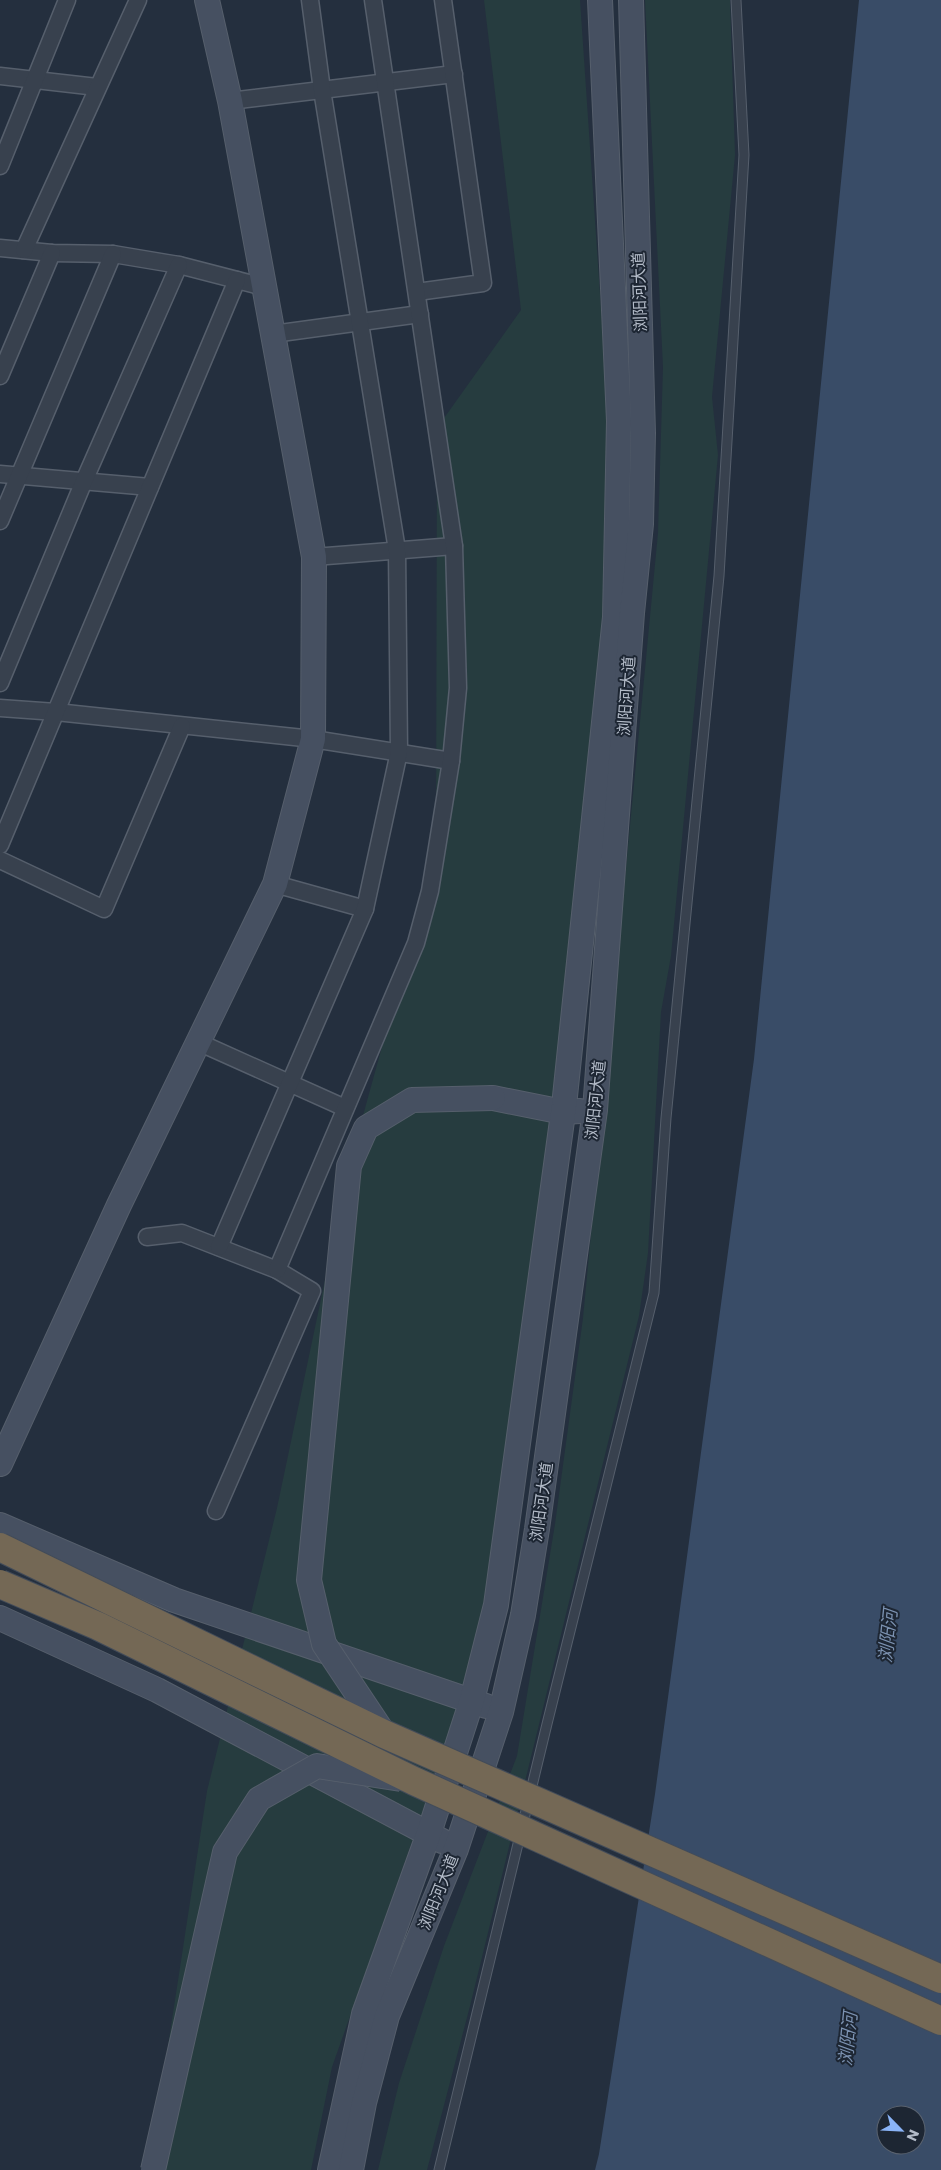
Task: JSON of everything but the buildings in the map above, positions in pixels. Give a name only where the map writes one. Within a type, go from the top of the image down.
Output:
[{"type":"highway","points":[[0,1547],[384,1734],[941,1979]]},
{"type":"highway","points":[[0,1584],[98,1626],[414,1781],[941,2021]]},
{"type":"main road","points":[[0,1464],[119,1205],[275,884],[313,739],[314,557],[230,101],[207,0]]},
{"type":"main road","name":"浏阳河大道","points":[[330,2170],[364,2014],[429,1833],[472,1700],[496,1605],[563,1112],[615,617],[620,421],[600,0]]},
{"type":"main road","name":"浏阳河大道","points":[[351,2170],[364,2102],[387,2016],[456,1849],[501,1712],[538,1529],[595,1110],[632,614],[641,524],[643,433],[631,0]]},
{"type":"main road","points":[[384,1734],[324,1644],[309,1580],[349,1166],[366,1128],[412,1100],[493,1098],[563,1112],[595,1110]]},
{"type":"main road","points":[[0,1525],[174,1600],[472,1700],[501,1712]]},
{"type":"main road","points":[[0,1618],[157,1690],[456,1849]]},
{"type":"main road","points":[[153,2170],[225,1852],[260,1799],[317,1766],[414,1781]]},
{"type":"street","points":[[0,166],[66,0]]},
{"type":"street","points":[[24,250],[138,0]]},
{"type":"street","points":[[219,1247],[365,909],[399,752],[397,550],[358,322],[310,0]]},
{"type":"street","points":[[277,1270],[416,943],[430,891],[451,761],[458,688],[454,546],[373,0]]},
{"type":"street","points":[[417,292],[483,284],[444,0]]},
{"type":"street","points":[[230,101],[454,74]]},
{"type":"street","points":[[0,76],[97,87]]},
{"type":"street","points":[[0,248],[52,253],[113,254],[178,265],[264,287]]},
{"type":"street","points":[[0,376],[52,253]]},
{"type":"street","points":[[0,522],[113,254]]},
{"type":"street","points":[[0,683],[178,265]]},
{"type":"street","points":[[0,845],[237,280]]},
{"type":"street","points":[[272,334],[420,314]]},
{"type":"street","points":[[0,474],[150,487]]},
{"type":"street","points":[[314,557],[454,546]]},
{"type":"street","points":[[0,708],[56,712],[313,739],[451,761]]},
{"type":"street","points":[[0,860],[104,909],[182,726]]},
{"type":"street","points":[[275,884],[365,909]]},
{"type":"street","points":[[198,1042],[345,1108]]},
{"type":"street","points":[[147,1237],[182,1233],[277,1270],[312,1291],[216,1511]]},
{"type":"lane","points":[[439,2170],[544,1734],[654,1293],[666,1118],[720,556],[744,155],[736,0]]},
{"type":"green space","points":[[484,0],[580,0],[616,529],[496,1605],[332,2067],[311,2170],[149,2170],[207,1791],[277,1508],[349,1166],[436,852],[437,428],[521,310]]},
{"type":"green space","points":[[645,0],[730,0],[735,155],[712,397],[718,455],[671,956],[661,1012],[648,1253],[639,1316],[470,2006],[427,2170],[378,2170],[399,2083],[444,1946],[517,1756],[555,1524],[583,1318],[658,533],[663,367]]},
{"type":"water","name":"浏阳河","points":[[859,0],[941,0],[941,2170],[595,2170],[655,1794],[754,1059]]}]
